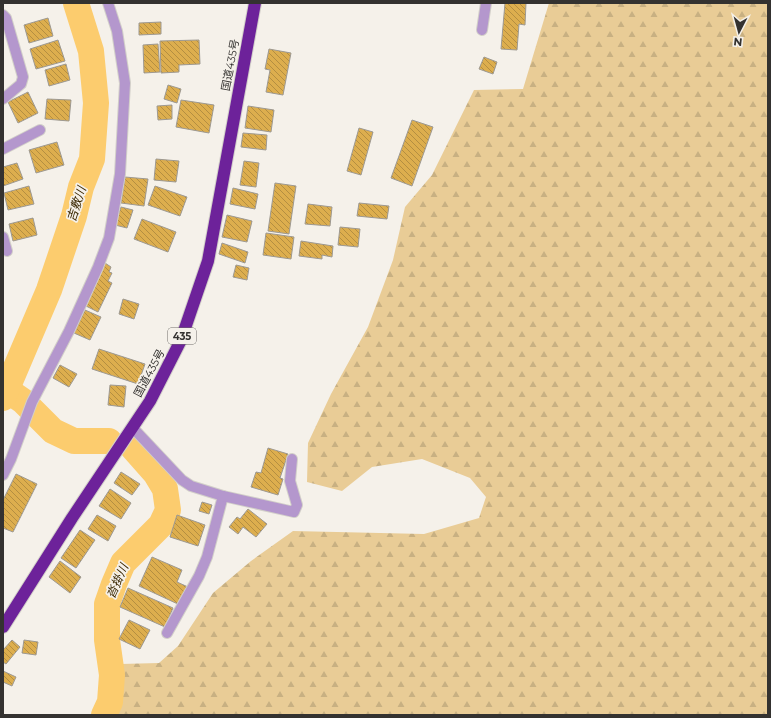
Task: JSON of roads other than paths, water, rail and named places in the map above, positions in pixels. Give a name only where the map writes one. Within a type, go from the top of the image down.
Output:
[{"type":"highway","name":"国道435号","points":[[3,627],[72,518],[150,402],[181,340],[208,261],[255,3]]},
{"type":"street","points":[[3,475],[11,459],[32,402],[69,331],[98,267],[109,238],[120,174],[125,83],[117,31],[108,3]]},
{"type":"street","points":[[482,30],[486,3]]},
{"type":"street","points":[[3,15],[6,18],[23,77],[21,84],[3,99]]},
{"type":"street","points":[[3,149],[40,130]]},
{"type":"street","points":[[3,237],[7,251]]},
{"type":"street","points":[[132,428],[182,480],[191,486],[223,496],[294,512],[297,505],[290,482],[292,459]]},
{"type":"street","points":[[167,633],[199,576],[207,557],[223,496]]},
{"type":"waterway","name":"吉敷川","points":[[3,398],[49,290],[74,216],[81,187],[92,159],[96,103],[91,51],[76,3]]},
{"type":"waterway","name":"沓掛川","points":[[7,390],[23,401],[53,431],[74,441],[109,441]]},
{"type":"waterway","name":"沓掛川","points":[[104,715],[110,702],[112,675],[107,640],[107,604],[123,563],[161,525],[168,510],[165,489],[156,474],[133,448]]}]
